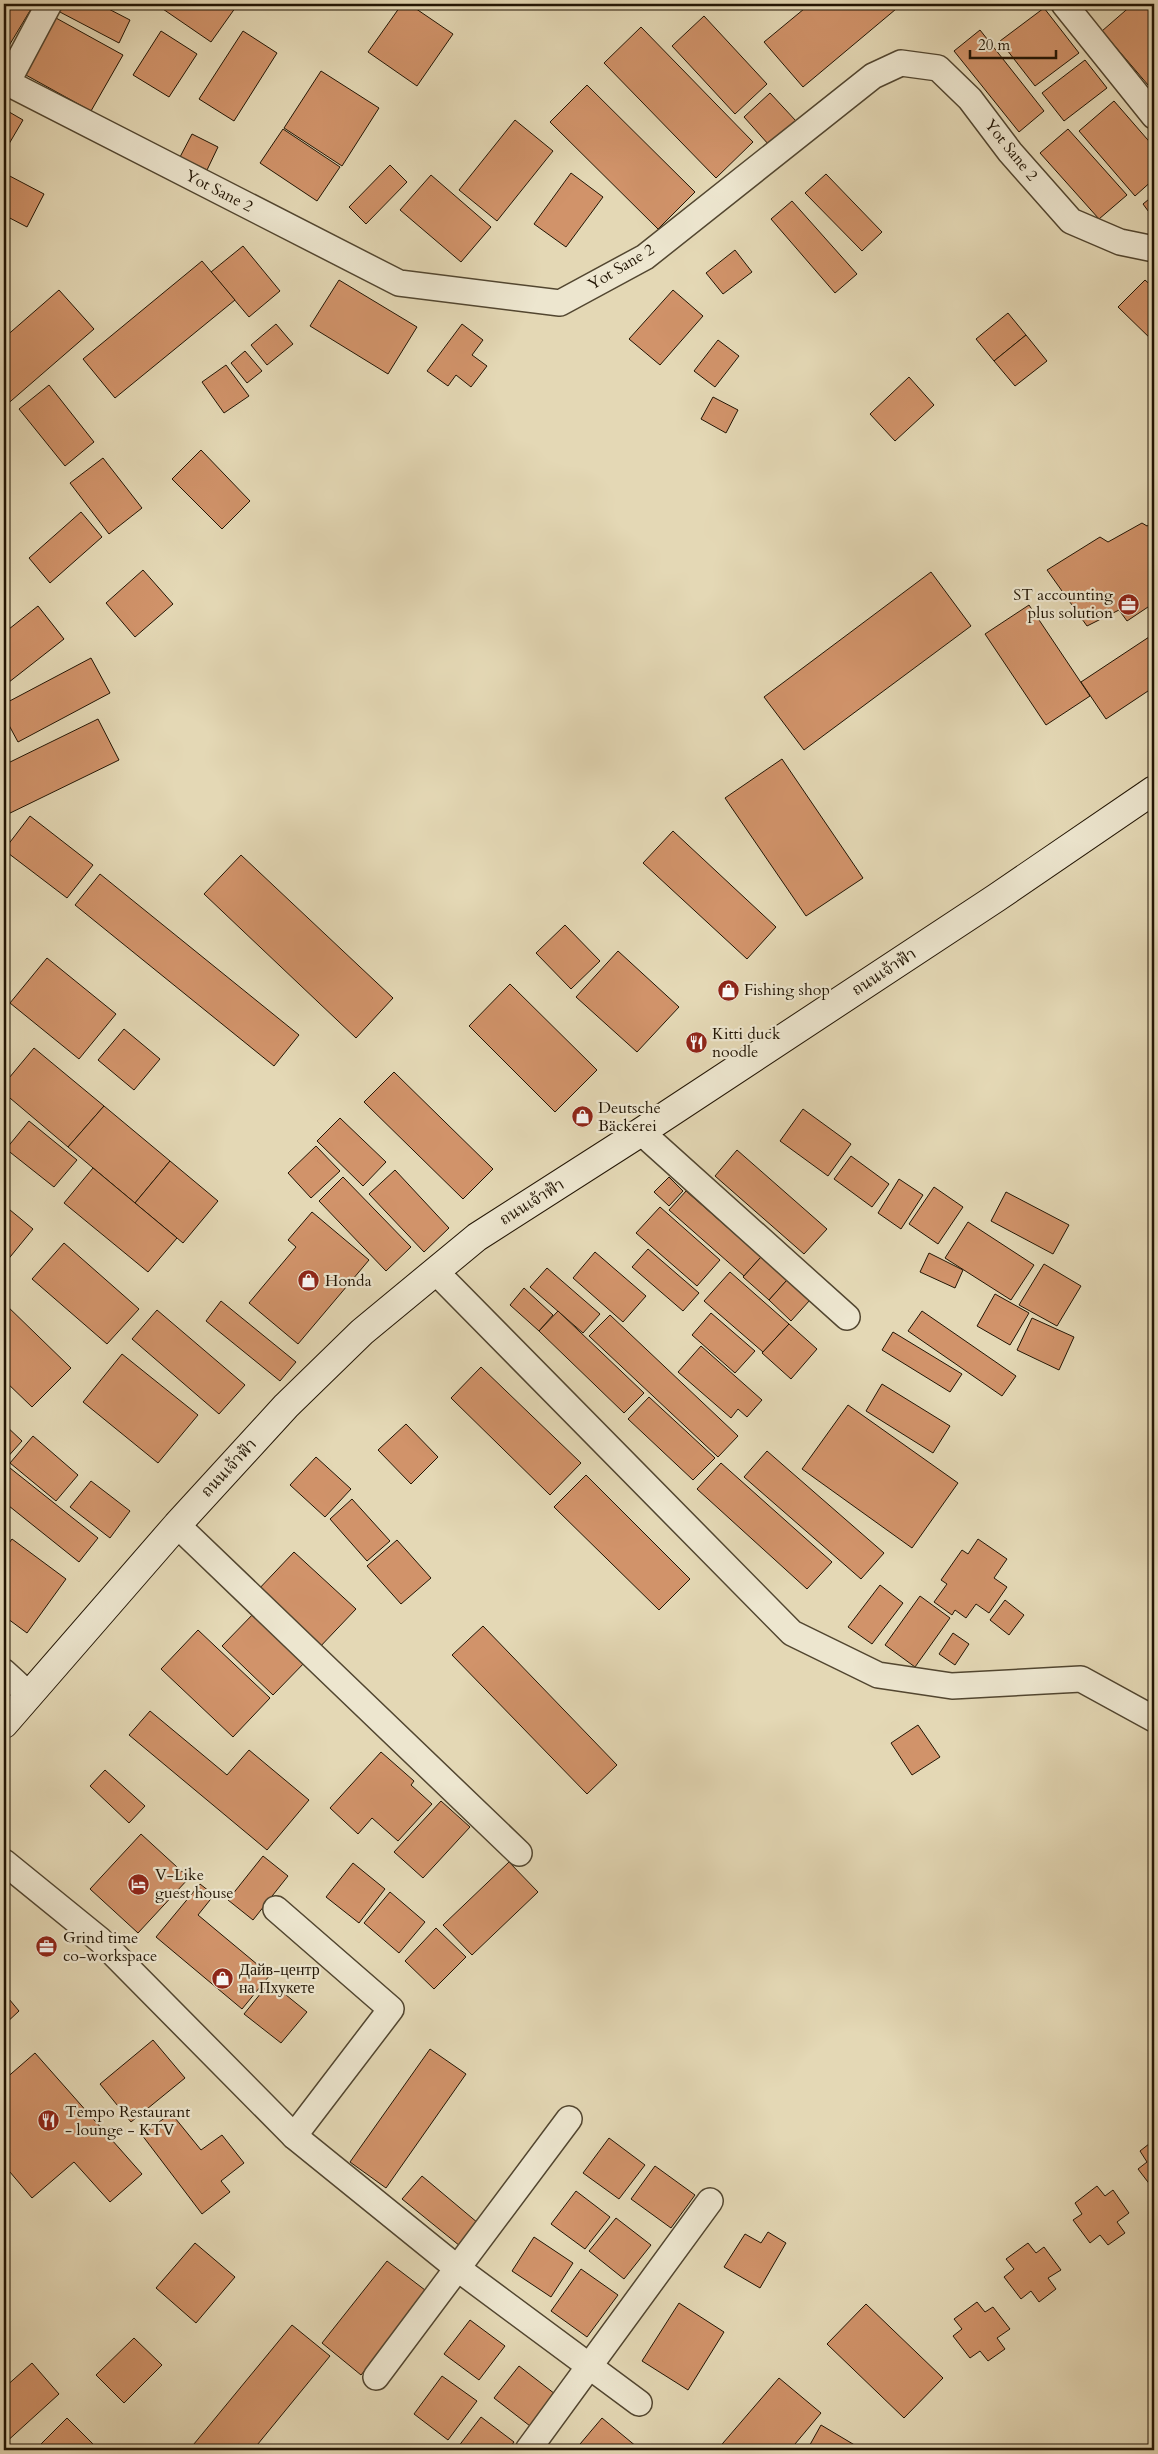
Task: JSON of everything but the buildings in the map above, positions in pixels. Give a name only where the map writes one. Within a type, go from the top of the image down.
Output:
[{"type":"main road","name":"ถนนเจ้าฟ้า","points":[[4,1724],[176,1525],[286,1406],[341,1352],[435,1270],[477,1237],[641,1132],[996,898],[1154,790]]},
{"type":"street","points":[[5,82],[49,4]]},
{"type":"street","points":[[1064,4],[1154,116]]},
{"type":"street","name":"Yot Sane 2","points":[[5,82],[399,283],[560,303],[644,257],[873,76],[901,63],[938,68],[970,99],[1010,152],[1072,221],[1120,242],[1154,249]]},
{"type":"street","points":[[641,1132],[847,1316]]},
{"type":"street","points":[[435,1270],[792,1632],[878,1676],[952,1686],[1081,1679],[1154,1719]]},
{"type":"street","points":[[176,1525],[519,1853]]},
{"type":"street","points":[[4,1672],[28,1694]]},
{"type":"street","points":[[4,1862],[100,1940],[294,2136],[457,2268],[639,2403]]},
{"type":"street","points":[[276,1909],[391,2009],[294,2136]]},
{"type":"street","points":[[376,2377],[569,2119]]},
{"type":"street","points":[[528,2450],[710,2201]]},
{"type":"place","name":"ST accounting plus solution","points":[[1129,604]]},
{"type":"place","name":"Fishing shop","points":[[728,990]]},
{"type":"place","name":"Kitti duck noodle","points":[[696,1043]]},
{"type":"place","name":"Deutsche Bäckerei","points":[[582,1117]]},
{"type":"place","name":"Honda","points":[[309,1281]]},
{"type":"place","name":"V-Like guest house","points":[[139,1884]]},
{"type":"place","name":"Grind time co-workspace","points":[[47,1947]]},
{"type":"place","name":"Дайв-центр на Пхукете","points":[[223,1979]]},
{"type":"place","name":"Tempo Restaurant - lounge - KTV","points":[[49,2121]]}]
